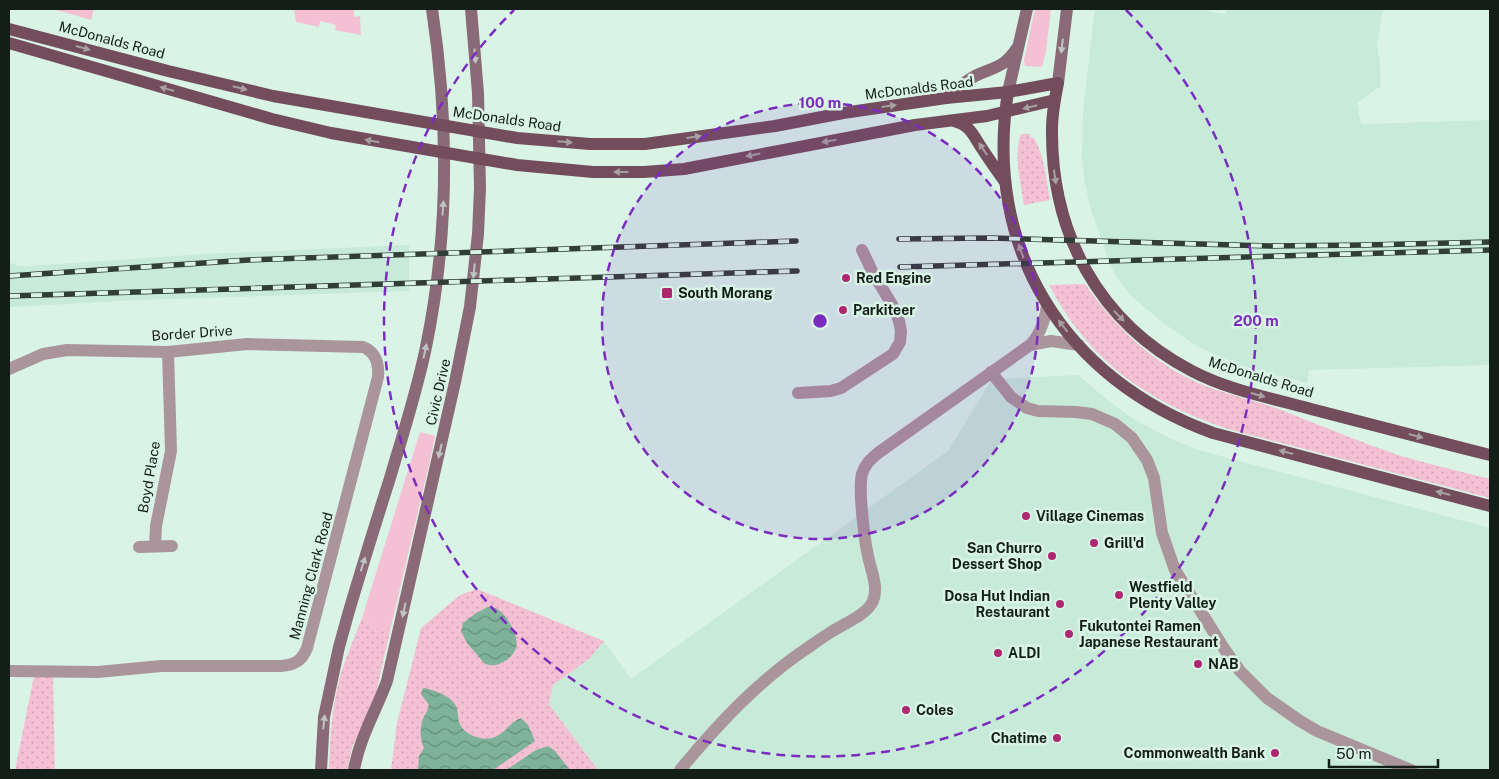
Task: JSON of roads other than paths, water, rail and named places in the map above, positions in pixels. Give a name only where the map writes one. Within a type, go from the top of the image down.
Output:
[{"type":"main road","name":"Civic Drive","points":[[321,770],[324,717],[339,647],[415,396],[433,306],[442,235],[445,153],[440,68],[432,9]]},
{"type":"main road","name":"Civic Drive","points":[[354,770],[358,749],[387,681],[456,382],[470,307],[478,234],[480,188],[480,131],[471,9]]},
{"type":"main road","points":[[1027,9],[1017,48],[1005,113],[1003,154],[1011,217],[1018,246],[1035,283],[1047,305],[1079,345],[1100,367],[1129,389],[1188,424],[1239,440],[1490,506]]},
{"type":"main road","points":[[1058,83],[1067,9]]},
{"type":"main road","name":"McDonalds Road","points":[[9,28],[168,71],[273,96],[516,138],[564,142],[645,144],[775,126],[843,113],[946,98],[1008,92],[1058,83],[1052,130],[1054,168],[1057,194],[1071,242],[1090,277],[1113,309],[1150,345],[1171,360],[1218,383],[1490,455]]},
{"type":"main road","points":[[9,43],[281,121],[331,133],[480,159],[585,172],[644,172],[692,167],[915,125],[1005,113],[1055,100]]},
{"type":"main road","points":[[946,98],[960,85],[1004,63],[1017,48]]},
{"type":"main road","points":[[953,121],[966,126],[973,133],[1007,184]]},
{"type":"street","points":[[798,393],[831,391],[841,388],[893,354],[900,342],[900,326],[894,308],[862,250]]},
{"type":"street","points":[[680,770],[726,718],[778,670],[870,606],[876,591],[876,585],[868,555],[861,490],[862,476],[866,465],[873,457],[1030,345],[1037,337],[1045,319],[1047,305]]},
{"type":"street","points":[[1030,345],[1050,341],[1079,345]]},
{"type":"street","name":"Border Drive","points":[[9,369],[35,356],[60,351],[168,352],[247,344],[356,346],[368,349],[376,358]]},
{"type":"street","name":"Boyd Place","points":[[155,546],[156,526],[171,451],[168,352]]},
{"type":"street","name":"Manning Clark Road","points":[[9,671],[98,672],[161,666],[281,666],[299,661],[307,648],[376,387],[379,370],[376,358]]},
{"type":"street","points":[[991,372],[1011,397],[1027,408],[1038,411],[1092,414],[1115,424],[1132,438],[1147,460],[1154,478],[1159,520],[1173,567],[1240,671],[1267,698],[1317,731],[1411,770]]},
{"type":"street","points":[[139,547],[172,546]]},
{"type":"water","points":[[488,607],[499,610],[508,620],[517,643],[511,656],[503,662],[494,665],[485,664],[467,643],[461,631],[463,623]]},
{"type":"water","points":[[423,688],[448,697],[457,708],[461,726],[472,736],[492,738],[521,718],[528,725],[535,741],[493,770],[418,770],[419,756],[424,748],[421,738],[421,724],[429,705],[421,694]]},
{"type":"water","points":[[548,746],[555,751],[570,770],[506,770],[536,750]]},
{"type":"railway","points":[[899,239],[990,238],[1269,246],[1490,242]]},
{"type":"railway","points":[[9,276],[248,260],[796,241]]},
{"type":"railway","points":[[900,267],[1490,250]]},
{"type":"railway","points":[[9,296],[797,271]]},
{"type":"place","name":"Red Engine","points":[[846,278]]},
{"type":"place","name":"South Morang","points":[[667,293]]},
{"type":"place","name":"Parkiteer","points":[[843,310]]},
{"type":"place","name":"Village Cinemas","points":[[1026,516]]},
{"type":"place","name":"Grill'd","points":[[1094,543]]},
{"type":"place","name":"San Churro Dessert Shop","points":[[1052,556]]},
{"type":"place","name":"Westfield Plenty Valley","points":[[1119,595]]},
{"type":"place","name":"Dosa Hut Indian Restaurant","points":[[1060,604]]},
{"type":"place","name":"Fukutontei Ramen Japanese Restaurant","points":[[1069,634]]},
{"type":"place","name":"ALDI","points":[[998,653]]},
{"type":"place","name":"NAB","points":[[1198,664]]},
{"type":"place","name":"Coles","points":[[906,710]]},
{"type":"place","name":"Chatime","points":[[1057,738]]},
{"type":"place","name":"Commonwealth Bank","points":[[1275,753]]}]
